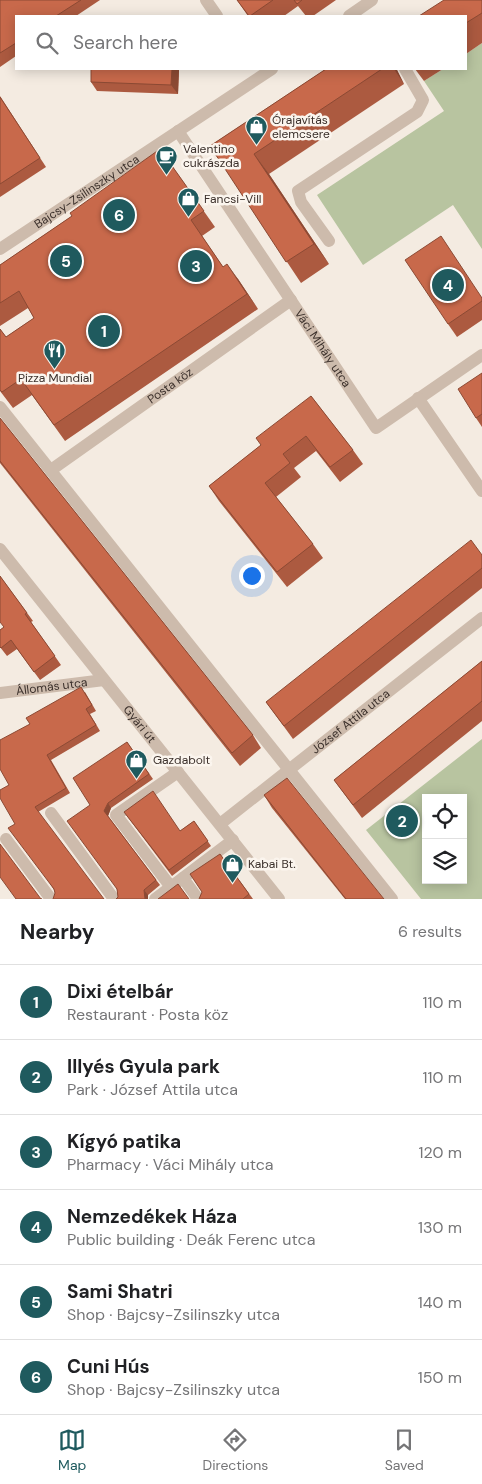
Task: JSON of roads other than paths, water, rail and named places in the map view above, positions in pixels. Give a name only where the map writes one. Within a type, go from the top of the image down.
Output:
[{"type":"street","points":[[206,0],[216,15]]},
{"type":"street","points":[[351,15],[368,8]]},
{"type":"street","name":"Bajcsy-Zsilinszky utca","points":[[0,248],[178,131],[255,74],[269,70]]},
{"type":"street","points":[[329,241],[301,202],[298,191],[417,112],[423,100],[405,70]]},
{"type":"street","name":"Váci Mihály utca","points":[[178,131],[376,428],[418,398]]},
{"type":"street","name":"Posta köz","points":[[51,470],[291,300]]},
{"type":"street","points":[[482,355],[418,398],[482,491]]},
{"type":"street","points":[[0,407],[392,899]]},
{"type":"street","name":"Gyári út","points":[[0,549],[279,899]]},
{"type":"street","name":"József Attila utca","points":[[220,824],[482,618]]},
{"type":"street","name":"Állomás utca","points":[[0,693],[104,680]]},
{"type":"street","points":[[171,887],[116,815],[178,772]]},
{"type":"street","points":[[51,813],[114,899]]},
{"type":"street","points":[[6,839],[51,899]]},
{"type":"street","points":[[155,899],[233,840]]},
{"type":"street","points":[[183,878],[198,899]]},
{"type":"place","name":"Órajavítás elemcsere","points":[[256,146]]},
{"type":"place","name":"Valentino cukrászda","points":[[167,175]]},
{"type":"place","name":"Cuni Hús","points":[[119,215]]},
{"type":"place","name":"Fancsi-Vill","points":[[188,218]]},
{"type":"place","name":"Sami Shatri","points":[[66,261]]},
{"type":"place","name":"Kígyó patika","points":[[196,266]]},
{"type":"place","name":"Nemzedékek Háza","points":[[448,285]]},
{"type":"place","name":"Dixi ételbár","points":[[104,331]]},
{"type":"place","name":"Pizza Mundial","points":[[55,370]]},
{"type":"place","name":"Gazdabolt","points":[[137,779]]},
{"type":"place","name":"Illyés Gyula park","points":[[402,821]]},
{"type":"place","name":"Kabai Bt.","points":[[232,883]]}]
